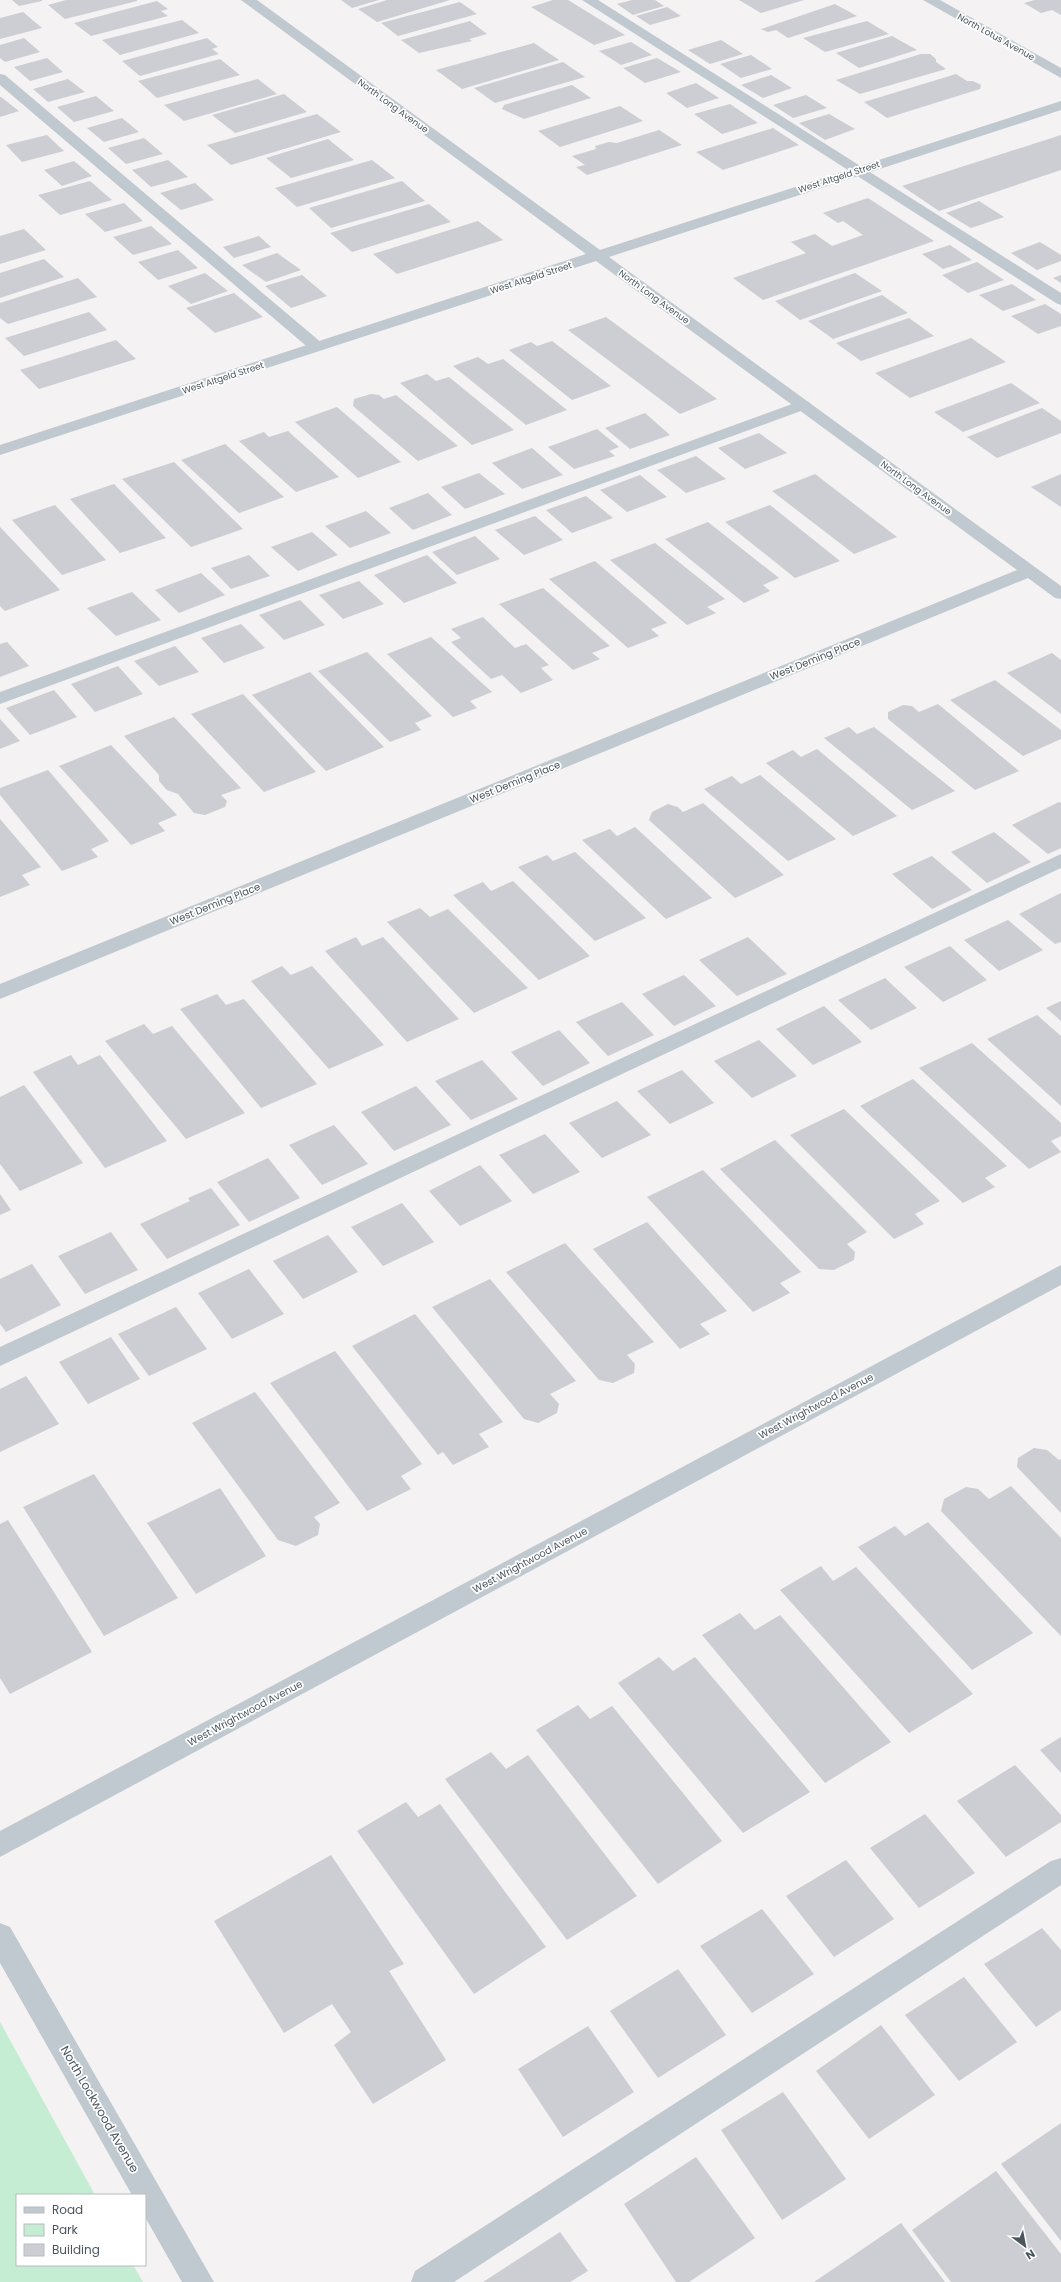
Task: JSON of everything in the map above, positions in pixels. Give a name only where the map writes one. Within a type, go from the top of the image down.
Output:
[{"type":"street","name":"North Long Avenue","points":[[248,0],[1061,594]]},
{"type":"street","points":[[589,0],[1061,300]]},
{"type":"street","name":"North Lotus Avenue","points":[[930,0],[1061,74]]},
{"type":"street","points":[[0,78],[317,347]]},
{"type":"street","name":"West Altgeld Street","points":[[0,450],[1061,105]]},
{"type":"street","points":[[0,698],[803,405]]},
{"type":"street","name":"West Deming Place","points":[[0,992],[1030,571]]},
{"type":"street","points":[[0,1357],[1061,860]]},
{"type":"street","name":"West Wrightwood Avenue","points":[[0,1845],[1061,1274]]},
{"type":"street","points":[[426,2282],[1061,1870]]},
{"type":"street","name":"North Lockwood Avenue","points":[[0,1936],[199,2282]]},
{"type":"green space","points":[[0,2022],[94,2194],[16,2194],[16,2266],[134,2266],[143,2282],[0,2282]]},
{"type":"building","points":[[12,0],[42,0],[42,1],[19,6]]},
{"type":"building","points":[[66,0],[137,1],[65,19],[48,5]]},
{"type":"building","points":[[341,0],[379,0],[352,8]]},
{"type":"building","points":[[387,0],[450,0],[377,22],[358,9]]},
{"type":"building","points":[[553,0],[568,0],[625,35],[594,45],[531,7]]},
{"type":"building","points":[[632,0],[655,0],[664,6],[633,15],[617,4]]},
{"type":"building","points":[[739,0],[804,0],[761,13]]},
{"type":"building","points":[[1035,0],[1061,0],[1061,15],[1052,10],[1041,13],[1024,3]]},
{"type":"building","points":[[157,1],[168,9],[161,11],[168,16],[91,36],[74,23]]},
{"type":"building","points":[[460,2],[477,14],[398,36],[381,23]]},
{"type":"building","points":[[835,4],[857,16],[788,38],[776,30],[768,32],[761,29]]},
{"type":"building","points":[[667,7],[681,16],[650,25],[636,16]]},
{"type":"building","points":[[23,12],[42,28],[0,39],[0,18]]},
{"type":"building","points":[[182,20],[199,33],[120,55],[102,40]]},
{"type":"building","points":[[470,21],[487,34],[469,39],[472,41],[419,53],[401,40]]},
{"type":"building","points":[[867,21],[889,34],[825,52],[803,38]]},
{"type":"building","points":[[892,36],[917,50],[859,68],[836,53]]},
{"type":"building","points":[[24,38],[40,52],[5,62],[0,58],[0,45]]},
{"type":"building","points":[[207,38],[218,47],[212,49],[219,54],[140,76],[122,61]]},
{"type":"building","points":[[721,40],[743,54],[710,64],[688,50]]},
{"type":"building","points":[[631,42],[652,55],[621,65],[599,51]]},
{"type":"building","points":[[534,43],[559,60],[462,89],[436,70]]},
{"type":"building","points":[[921,54],[930,54],[936,59],[936,62],[946,69],[860,94],[836,80]]},
{"type":"building","points":[[751,55],[772,69],[741,78],[720,64]]},
{"type":"building","points":[[47,58],[63,72],[30,81],[14,67]]},
{"type":"building","points":[[657,58],[681,72],[645,83],[623,68]]},
{"type":"building","points":[[220,59],[240,75],[157,98],[138,81]]},
{"type":"building","points":[[563,62],[585,77],[495,103],[474,88]]},
{"type":"building","points":[[956,74],[967,81],[973,81],[981,85],[980,89],[887,118],[864,102]]},
{"type":"building","points":[[771,75],[792,88],[763,98],[741,85]]},
{"type":"building","points":[[68,79],[85,92],[48,102],[33,89]]},
{"type":"building","points":[[258,79],[277,94],[184,121],[164,105]]},
{"type":"building","points":[[696,83],[719,98],[687,108],[666,93]]},
{"type":"building","points":[[572,85],[591,98],[524,119],[502,109],[504,105]]},
{"type":"building","points":[[284,94],[307,112],[235,133],[212,115]]},
{"type":"building","points":[[806,95],[827,108],[793,118],[773,105]]},
{"type":"building","points":[[96,96],[114,111],[74,122],[57,107]]},
{"type":"building","points":[[1,97],[19,111],[0,117]]},
{"type":"building","points":[[730,104],[758,123],[722,134],[694,114]]},
{"type":"building","points":[[620,106],[643,121],[560,147],[538,131]]},
{"type":"building","points":[[317,114],[341,132],[231,165],[207,145]]},
{"type":"building","points":[[829,114],[855,129],[825,140],[799,123]]},
{"type":"building","points":[[122,118],[139,132],[104,142],[87,128]]},
{"type":"building","points":[[773,128],[799,145],[723,170],[696,152]]},
{"type":"building","points":[[659,130],[682,145],[587,175],[576,167],[585,165],[572,156],[596,149],[595,146],[609,142],[617,143]]},
{"type":"building","points":[[47,135],[64,151],[22,162],[6,145]]},
{"type":"building","points":[[1061,135],[1061,170],[939,211],[902,186]]},
{"type":"building","points":[[144,138],[163,154],[126,164],[108,148]]},
{"type":"building","points":[[328,139],[354,160],[291,178],[266,158]]},
{"type":"building","points":[[168,160],[188,177],[151,187],[132,170]]},
{"type":"building","points":[[372,160],[395,178],[297,207],[275,188]]},
{"type":"building","points":[[74,161],[92,176],[62,186],[44,170]]},
{"type":"building","points":[[90,181],[112,200],[60,215],[38,195]]},
{"type":"building","points":[[402,181],[425,201],[331,228],[309,208]]},
{"type":"building","points":[[195,183],[214,200],[181,210],[160,193]]},
{"type":"building","points":[[868,198],[934,241],[763,300],[733,278],[806,253],[791,242],[815,234],[832,246],[863,235],[843,221],[838,223],[823,213]]},
{"type":"building","points":[[979,201],[1004,217],[971,228],[946,213]]},
{"type":"building","points":[[124,203],[143,221],[105,232],[85,214]]},
{"type":"building","points":[[429,204],[451,222],[352,252],[330,233]]},
{"type":"building","points":[[478,221],[503,240],[397,274],[373,254]]},
{"type":"building","points":[[151,226],[172,244],[133,255],[113,237]]},
{"type":"building","points":[[24,229],[46,250],[0,264],[0,236]]},
{"type":"building","points":[[259,236],[271,247],[234,258],[223,247]]},
{"type":"building","points":[[1040,242],[1061,255],[1061,261],[1037,270],[1011,253]]},
{"type":"building","points":[[950,245],[972,260],[943,269],[922,254]]},
{"type":"building","points":[[178,250],[198,268],[158,280],[138,262]]},
{"type":"building","points":[[277,253],[301,270],[266,282],[242,265]]},
{"type":"building","points":[[44,259],[64,277],[0,298],[0,273]]},
{"type":"building","points":[[977,262],[1004,280],[968,293],[942,275]]},
{"type":"building","points":[[205,273],[228,291],[191,304],[168,286]]},
{"type":"building","points":[[855,273],[882,291],[800,320],[775,301]]},
{"type":"building","points":[[302,275],[327,296],[291,308],[265,286]]},
{"type":"building","points":[[1061,275],[1061,283],[1053,278]]},
{"type":"building","points":[[78,278],[97,297],[8,324],[0,318],[0,303]]},
{"type":"building","points":[[1012,284],[1036,300],[1003,311],[979,295]]},
{"type":"building","points":[[234,293],[263,317],[215,333],[186,308]]},
{"type":"building","points":[[882,295],[908,313],[833,339],[808,321]]},
{"type":"building","points":[[1045,304],[1061,314],[1061,326],[1038,334],[1011,316]]},
{"type":"building","points":[[89,312],[107,330],[24,356],[5,338]]},
{"type":"building","points":[[606,317],[717,399],[680,414],[568,330]]},
{"type":"building","points":[[909,318],[934,336],[861,361],[836,343]]},
{"type":"building","points":[[971,338],[1006,362],[910,398],[875,373]]},
{"type":"building","points":[[116,340],[136,359],[39,389],[20,370]]},
{"type":"building","points":[[552,341],[611,386],[572,400],[509,350],[531,342],[537,346]]},
{"type":"building","points":[[478,357],[488,364],[503,359],[567,410],[526,425],[453,366]]},
{"type":"building","points":[[427,374],[436,381],[449,377],[514,430],[472,445],[400,383]]},
{"type":"building","points":[[1011,383],[1040,403],[963,432],[934,412]]},
{"type":"building","points":[[371,394],[379,395],[384,399],[396,395],[458,446],[418,461],[353,406],[354,399]]},
{"type":"building","points":[[337,407],[401,462],[358,478],[295,422]]},
{"type":"building","points":[[1042,408],[1061,421],[1061,433],[997,458],[967,437]]},
{"type":"building","points":[[645,413],[670,435],[630,449],[605,428]]},
{"type":"building","points":[[597,429],[619,447],[609,451],[615,456],[574,469],[548,447]]},
{"type":"building","points":[[288,431],[339,477],[296,492],[239,441],[264,432],[269,437]]},
{"type":"building","points":[[759,433],[787,453],[745,469],[718,448]]},
{"type":"building","points":[[225,444],[284,497],[239,513],[181,460]]},
{"type":"building","points":[[532,448],[563,475],[522,489],[492,463]]},
{"type":"building","points":[[696,456],[726,479],[686,493],[657,470]]},
{"type":"building","points":[[174,462],[243,529],[191,547],[122,479]]},
{"type":"building","points":[[479,473],[505,494],[465,509],[441,487]]},
{"type":"building","points":[[815,474],[897,537],[854,554],[772,491]]},
{"type":"building","points":[[1061,474],[1061,507],[1031,487]]},
{"type":"building","points":[[640,475],[667,497],[627,512],[600,490]]},
{"type":"building","points":[[114,484],[166,538],[120,553],[70,499]]},
{"type":"building","points":[[428,493],[452,515],[413,530],[389,508]]},
{"type":"building","points":[[586,496],[613,518],[572,533],[546,510]]},
{"type":"building","points":[[55,505],[106,560],[62,575],[12,520]]},
{"type":"building","points":[[770,505],[840,561],[795,578],[725,522]]},
{"type":"building","points":[[366,511],[391,533],[350,548],[325,526]]},
{"type":"building","points":[[535,516],[563,540],[524,555],[495,530]]},
{"type":"building","points":[[708,522],[779,578],[763,585],[770,591],[744,603],[665,539]]},
{"type":"building","points":[[0,527],[60,590],[5,611],[0,606]]},
{"type":"building","points":[[312,532],[338,555],[298,571],[271,547]]},
{"type":"building","points":[[475,536],[500,559],[457,575],[432,552]]},
{"type":"building","points":[[655,543],[725,599],[707,607],[716,613],[687,625],[610,560]]},
{"type":"building","points":[[249,555],[270,576],[231,589],[211,568]]},
{"type":"building","points":[[427,555],[457,583],[404,603],[374,575]]},
{"type":"building","points":[[595,561],[667,623],[651,629],[659,636],[628,648],[549,579]]},
{"type":"building","points":[[201,573],[225,595],[179,613],[155,590]]},
{"type":"building","points":[[359,581],[384,604],[343,619],[319,595]]},
{"type":"building","points":[[543,588],[610,646],[592,653],[600,659],[573,670],[499,604]]},
{"type":"building","points":[[132,592],[161,620],[116,636],[87,608]]},
{"type":"building","points":[[300,600],[325,625],[284,640],[259,615]]},
{"type":"building","points":[[483,617],[515,648],[526,644],[549,665],[541,668],[553,680],[521,693],[502,675],[491,679],[451,642],[461,638],[451,629]]},
{"type":"building","points":[[241,624],[265,648],[224,663],[201,638]]},
{"type":"building","points":[[431,637],[492,692],[470,701],[477,708],[453,717],[387,654]]},
{"type":"building","points":[[7,642],[29,666],[0,677],[0,644]]},
{"type":"building","points":[[175,646],[199,672],[159,686],[134,661]]},
{"type":"building","points":[[367,652],[432,716],[415,723],[421,730],[390,742],[318,671]]},
{"type":"building","points":[[1052,653],[1061,660],[1061,714],[1007,673]]},
{"type":"building","points":[[118,666],[143,694],[95,712],[71,684]]},
{"type":"building","points":[[310,672],[384,747],[326,771],[252,695]]},
{"type":"building","points":[[995,680],[1061,730],[1061,739],[1023,756],[950,700]]},
{"type":"building","points":[[54,690],[77,717],[30,735],[6,708]]},
{"type":"building","points":[[243,694],[316,772],[264,792],[191,714]]},
{"type":"building","points":[[938,704],[1019,771],[975,790],[888,719],[888,712],[903,705],[912,706],[919,712]]},
{"type":"building","points":[[174,717],[241,788],[221,795],[227,801],[225,807],[205,815],[194,813],[178,794],[167,790],[159,781],[159,775],[124,736]]},
{"type":"building","points":[[0,719],[20,741],[0,749]]},
{"type":"building","points":[[849,727],[857,734],[874,727],[955,791],[912,810],[824,738]]},
{"type":"building","points":[[111,745],[177,815],[158,823],[165,831],[131,845],[59,766]]},
{"type":"building","points":[[817,749],[897,816],[853,836],[766,763],[793,750],[801,757]]},
{"type":"building","points":[[48,770],[109,841],[91,849],[98,857],[62,871],[0,795],[0,788]]},
{"type":"building","points":[[760,775],[836,839],[788,861],[704,789],[732,776],[741,784]]},
{"type":"building","points":[[1059,802],[1061,803],[1061,848],[1048,854],[1012,825]]},
{"type":"building","points":[[703,803],[784,875],[735,898],[649,820],[652,812],[668,804],[678,807],[683,812]]},
{"type":"building","points":[[0,819],[41,867],[22,875],[30,885],[0,897]]},
{"type":"building","points":[[635,827],[712,898],[666,919],[582,840],[610,829],[617,836]]},
{"type":"building","points":[[994,832],[1031,862],[987,883],[951,852]]},
{"type":"building","points":[[575,852],[646,918],[595,941],[518,867],[547,855],[553,861]]},
{"type":"building","points":[[932,856],[972,890],[932,909],[892,874]]},
{"type":"building","points":[[513,881],[590,956],[539,980],[453,895],[483,882],[491,891]]},
{"type":"building","points":[[1061,893],[1061,942],[1055,944],[1019,914]]},
{"type":"building","points":[[420,908],[430,917],[448,909],[528,988],[474,1013],[387,922]]},
{"type":"building","points":[[1008,920],[1043,950],[999,971],[964,940]]},
{"type":"building","points":[[356,937],[362,946],[383,937],[459,1019],[407,1042],[325,951]]},
{"type":"building","points":[[748,937],[787,974],[737,996],[699,960]]},
{"type":"building","points":[[950,946],[987,980],[943,1002],[904,967]]},
{"type":"building","points":[[282,966],[291,975],[312,966],[384,1045],[329,1069],[251,981]]},
{"type":"building","points":[[684,975],[716,1006],[674,1026],[642,994]]},
{"type":"building","points":[[885,978],[917,1008],[871,1030],[838,1000]]},
{"type":"building","points":[[217,994],[226,1005],[244,999],[317,1084],[261,1108],[180,1009]]},
{"type":"building","points":[[1061,1001],[1061,1021],[1046,1008]]},
{"type":"building","points":[[622,1002],[654,1035],[608,1056],[576,1022]]},
{"type":"building","points":[[824,1006],[862,1042],[813,1065],[776,1029]]},
{"type":"building","points":[[1037,1015],[1061,1036],[1061,1106],[987,1039]]},
{"type":"building","points":[[144,1024],[153,1034],[172,1026],[245,1113],[186,1139],[105,1041]]},
{"type":"building","points":[[559,1030],[590,1063],[543,1086],[511,1052]]},
{"type":"building","points":[[759,1040],[797,1076],[752,1098],[714,1061]]},
{"type":"building","points":[[972,1043],[1061,1123],[1061,1136],[1051,1141],[1061,1152],[1029,1169],[919,1068]]},
{"type":"building","points":[[71,1055],[78,1065],[100,1055],[167,1141],[105,1168],[33,1072]]},
{"type":"building","points":[[482,1060],[518,1099],[471,1120],[435,1081]]},
{"type":"building","points":[[682,1070],[714,1103],[670,1124],[637,1091]]},
{"type":"building","points":[[913,1079],[1007,1166],[985,1178],[995,1187],[963,1203],[860,1106]]},
{"type":"building","points":[[24,1085],[83,1163],[20,1191],[0,1164],[0,1097]]},
{"type":"building","points":[[416,1086],[451,1125],[394,1151],[361,1112]]},
{"type":"building","points":[[617,1101],[651,1135],[602,1158],[569,1123]]},
{"type":"building","points":[[844,1109],[940,1201],[915,1214],[924,1224],[894,1239],[790,1135]]},
{"type":"building","points":[[334,1125],[368,1164],[322,1185],[289,1145]]},
{"type":"building","points":[[545,1134],[580,1172],[533,1194],[499,1155]]},
{"type":"building","points":[[775,1140],[867,1232],[847,1244],[855,1252],[854,1260],[834,1270],[819,1269],[720,1169]]},
{"type":"building","points":[[268,1158],[300,1198],[249,1222],[217,1182]]},
{"type":"building","points":[[480,1165],[512,1201],[460,1226],[429,1191]]},
{"type":"building","points":[[703,1170],[801,1272],[780,1283],[790,1293],[753,1312],[647,1197]]},
{"type":"building","points":[[211,1188],[240,1225],[167,1259],[140,1224],[190,1201],[188,1198]]},
{"type":"building","points":[[0,1194],[11,1210],[0,1215]]},
{"type":"building","points":[[402,1203],[434,1242],[383,1266],[351,1227]]},
{"type":"building","points":[[647,1222],[727,1311],[700,1324],[710,1334],[680,1349],[593,1249]]},
{"type":"building","points":[[111,1232],[138,1270],[85,1294],[58,1256]]},
{"type":"building","points":[[328,1235],[358,1272],[303,1299],[273,1261]]},
{"type":"building","points":[[565,1243],[654,1342],[627,1355],[635,1364],[634,1373],[613,1383],[599,1380],[506,1272]]},
{"type":"building","points":[[32,1264],[61,1305],[6,1332],[0,1324],[0,1279]]},
{"type":"building","points":[[249,1269],[284,1314],[232,1339],[198,1293]]},
{"type":"building","points":[[490,1279],[576,1381],[550,1394],[559,1404],[557,1413],[538,1423],[524,1419],[432,1307]]},
{"type":"building","points":[[176,1307],[207,1349],[149,1376],[118,1334]]},
{"type":"building","points":[[415,1314],[503,1422],[479,1434],[489,1447],[453,1465],[443,1452],[438,1455],[352,1346]]},
{"type":"building","points":[[111,1337],[140,1379],[88,1404],[59,1362]]},
{"type":"building","points":[[335,1351],[422,1464],[401,1476],[411,1489],[367,1511],[270,1383]]},
{"type":"building","points":[[26,1376],[59,1424],[0,1452],[0,1389]]},
{"type":"building","points":[[255,1392],[340,1503],[314,1517],[320,1524],[318,1535],[296,1546],[278,1540],[192,1423]]},
{"type":"building","points":[[1034,1448],[1047,1450],[1059,1460],[1061,1459],[1061,1513],[1017,1467],[1018,1458]]},
{"type":"building","points":[[94,1474],[178,1598],[104,1636],[23,1507]]},
{"type":"building","points":[[1011,1486],[1061,1538],[1061,1636],[941,1511],[944,1499],[966,1487],[978,1489],[989,1499]]},
{"type":"building","points":[[220,1488],[266,1556],[196,1594],[147,1523]]},
{"type":"building","points":[[8,1520],[92,1652],[10,1694],[0,1678],[0,1524]]},
{"type":"building","points":[[928,1522],[1033,1633],[972,1670],[858,1547],[895,1526],[905,1536]]},
{"type":"building","points":[[821,1566],[833,1581],[856,1567],[973,1694],[909,1733],[780,1590]]},
{"type":"building","points":[[740,1613],[755,1630],[780,1615],[891,1742],[825,1783],[702,1635]]},
{"type":"building","points":[[659,1657],[673,1671],[695,1657],[810,1792],[743,1833],[618,1683]]},
{"type":"building","points":[[578,1705],[590,1719],[612,1706],[722,1841],[658,1884],[536,1730]]},
{"type":"building","points":[[1061,1737],[1061,1773],[1040,1750]]},
{"type":"building","points":[[491,1752],[506,1769],[528,1755],[637,1896],[567,1940],[445,1779]]},
{"type":"building","points":[[1015,1765],[1061,1815],[1061,1822],[1006,1857],[957,1801]]},
{"type":"building","points":[[406,1802],[418,1817],[440,1804],[546,1947],[474,1994],[357,1831]]},
{"type":"building","points":[[925,1814],[975,1873],[919,1908],[870,1848]]},
{"type":"building","points":[[331,1855],[404,1964],[389,1971],[446,2060],[373,2104],[334,2045],[351,2032],[332,2004],[284,2033],[214,1921]]},
{"type":"building","points":[[846,1860],[894,1919],[834,1957],[786,1896]]},
{"type":"building","points":[[762,1909],[814,1974],[752,2013],[700,1946]]},
{"type":"building","points":[[1042,1928],[1061,1950],[1061,2010],[1036,2027],[984,1964]]},
{"type":"building","points":[[678,1969],[726,2035],[658,2078],[610,2011]]},
{"type":"building","points":[[964,1977],[1017,2042],[959,2081],[905,2015]]},
{"type":"building","points":[[881,2025],[935,2095],[869,2139],[816,2071]]},
{"type":"building","points":[[588,2026],[634,2092],[563,2137],[518,2069]]},
{"type":"building","points":[[783,2092],[846,2179],[782,2220],[721,2130]]},
{"type":"building","points":[[1061,2123],[1061,2241],[1001,2164]]},
{"type":"building","points":[[696,2157],[755,2238],[689,2282],[676,2282],[624,2204]]},
{"type":"building","points":[[996,2171],[1061,2254],[1061,2282],[951,2282],[912,2230]]},
{"type":"building","points":[[901,2223],[945,2282],[814,2282]]},
{"type":"building","points":[[560,2232],[588,2271],[570,2282],[483,2282]]}]
